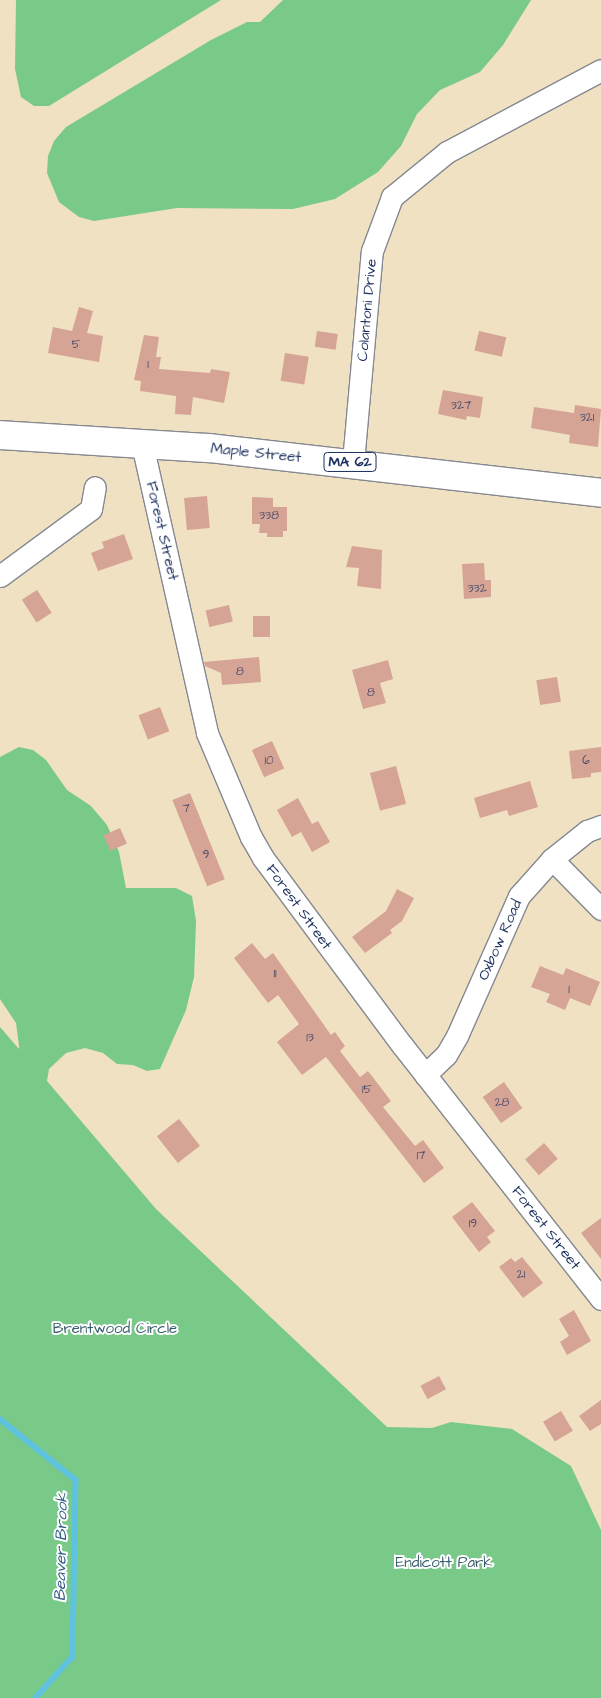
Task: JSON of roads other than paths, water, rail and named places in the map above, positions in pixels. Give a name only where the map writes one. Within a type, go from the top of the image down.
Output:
[{"type":"main road","name":"Maple Street","points":[[0,436],[142,444],[353,462],[601,493]]},
{"type":"street","name":"Colantoni Drive","points":[[353,462],[372,251],[392,197],[447,152],[601,70]]},
{"type":"street","name":"Forest Street","points":[[142,444],[207,733],[251,837],[263,858],[425,1074],[601,1299]]},
{"type":"street","points":[[0,576],[92,509],[95,487]]},
{"type":"street","name":"Oxbow Road","points":[[425,1074],[446,1055],[457,1036],[519,896],[552,859],[587,831],[601,826]]},
{"type":"street","points":[[552,859],[601,908]]},
{"type":"waterway","name":"Beaver Brook","points":[[0,1419],[76,1480],[73,1657],[36,1698]]},
{"type":"park label","name":"Brentwood Circle","points":[[115,1329]]},
{"type":"park label","name":"Endicott Park","points":[[444,1563]]}]
